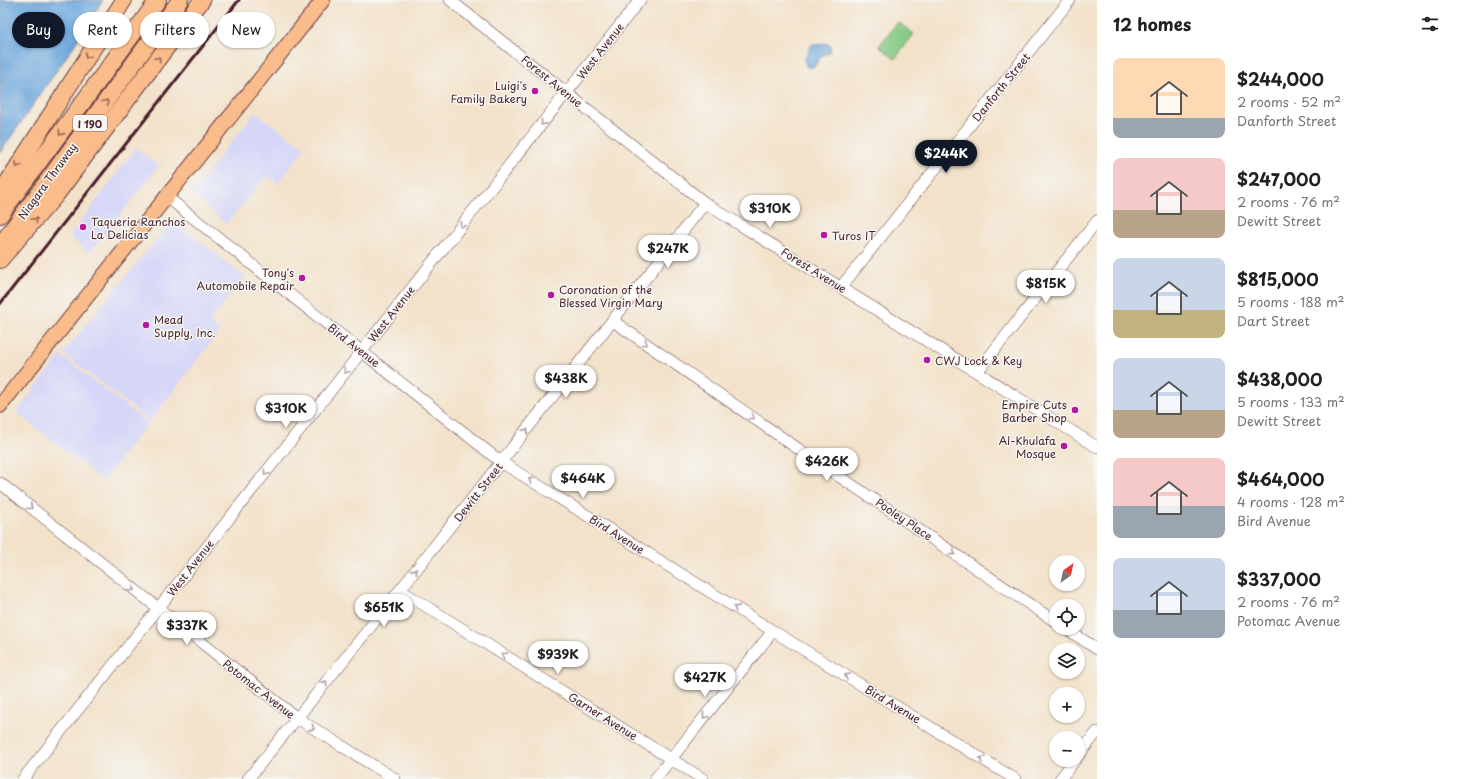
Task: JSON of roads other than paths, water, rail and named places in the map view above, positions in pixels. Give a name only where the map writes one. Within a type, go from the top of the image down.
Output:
[{"type":"highway","points":[[0,194],[124,0]]},
{"type":"highway","name":"Niagara Thruway","points":[[0,215],[158,0]]},
{"type":"highway","name":"Niagara Thruway","points":[[0,246],[180,0]]},
{"type":"highway","points":[[0,260],[56,195],[202,0]]},
{"type":"main road","points":[[0,406],[323,0]]},
{"type":"street","name":"Forest Avenue","points":[[450,0],[705,203],[1097,447]]},
{"type":"street","name":"West Avenue","points":[[23,779],[640,0]]},
{"type":"street","name":"Danforth Street","points":[[841,287],[1070,0]]},
{"type":"street","name":"Bird Avenue","points":[[167,197],[501,462],[1015,779]]},
{"type":"street","name":"Dewitt Street","points":[[248,779],[400,590],[705,203]]},
{"type":"street","points":[[978,372],[1097,221]]},
{"type":"street","name":"Pooley Place","points":[[613,321],[797,448],[1049,617]]},
{"type":"street","name":"Potomac Avenue","points":[[0,483],[297,718],[395,779]]},
{"type":"street","name":"Garner Avenue","points":[[400,590],[703,779]]},
{"type":"street","points":[[656,779],[773,631]]},
{"type":"street","points":[[1076,635],[1097,649]]},
{"type":"street","points":[[1085,747],[1097,732]]},
{"type":"street","points":[[1060,779],[1069,767]]},
{"type":"water","points":[[0,0],[103,0],[95,12],[73,12],[73,47],[0,153]]},
{"type":"water","points":[[825,43],[831,46],[830,52],[821,56],[814,67],[810,68],[806,66],[804,59],[809,53],[809,47],[813,44],[818,45]]},
{"type":"railway","points":[[0,304],[239,0]]},
{"type":"place","name":"Luigi's Family Bakery","points":[[535,91]]},
{"type":"place","name":"Taqueria Ranchos La Delicias","points":[[83,227]]},
{"type":"place","name":"Turos IT","points":[[824,235]]},
{"type":"place","name":"Tony's Automobile Repair","points":[[302,278]]},
{"type":"place","name":"Coronation of the Blessed Virgin Mary","points":[[551,295]]},
{"type":"place","name":"Mead Supply, Inc.","points":[[146,325]]},
{"type":"place","name":"CWJ Lock & Key","points":[[927,360]]},
{"type":"place","name":"Empire Cuts Barber Shop","points":[[1075,410]]},
{"type":"place","name":"Al-Khulafa Mosque","points":[[1064,446]]}]
